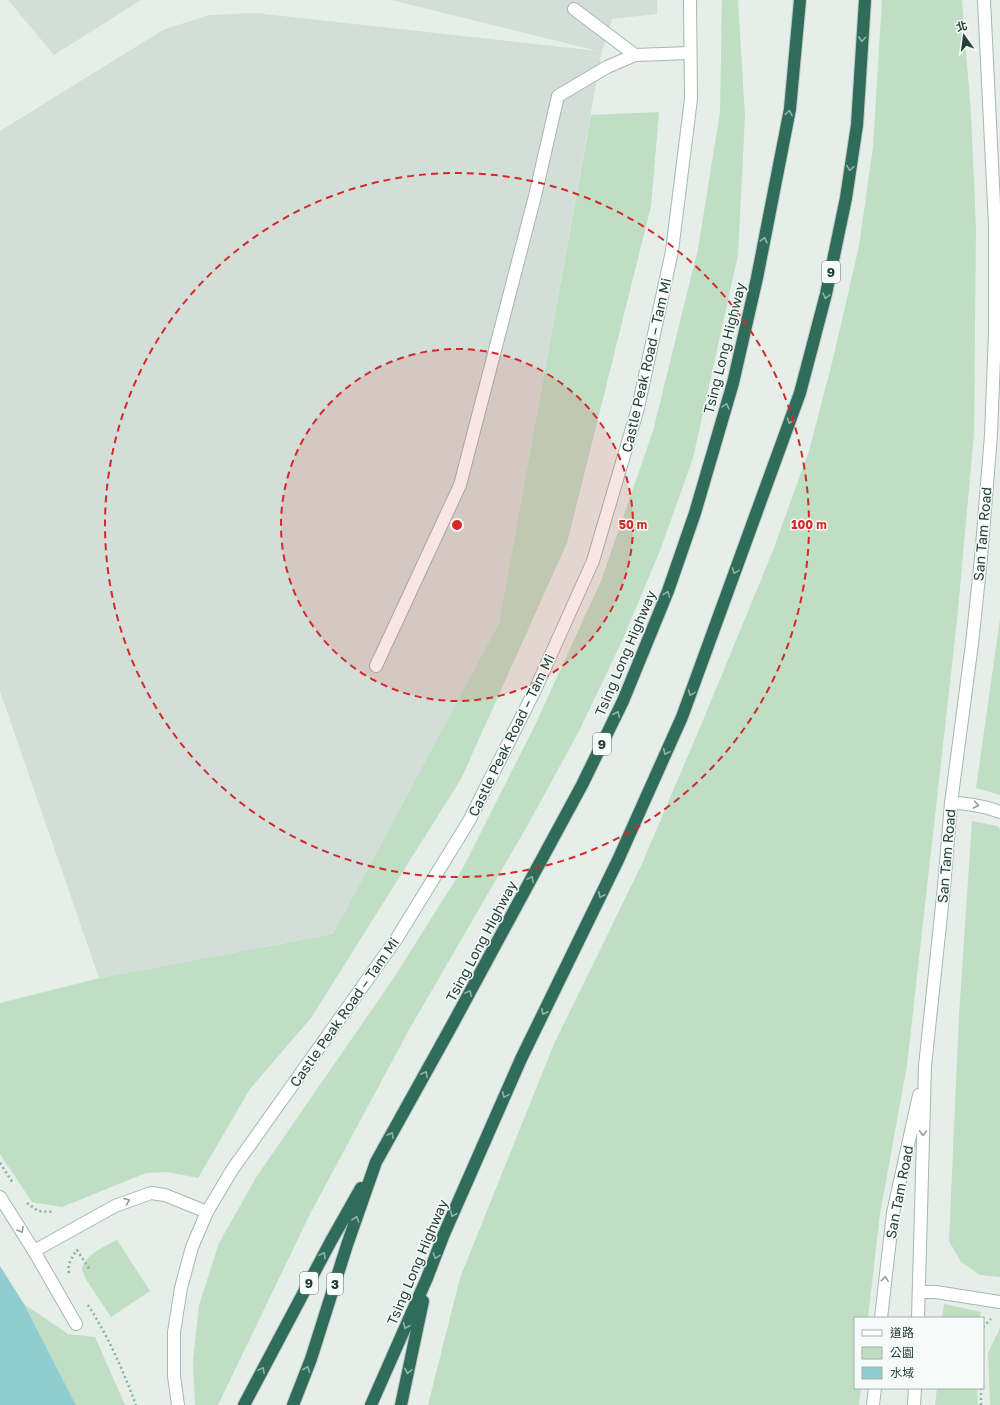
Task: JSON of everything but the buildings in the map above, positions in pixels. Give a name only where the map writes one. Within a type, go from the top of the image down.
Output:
[{"type":"highway","name":"Tsing Long Highway","points":[[293,1405],[311,1359],[347,1245],[376,1162],[451,1028],[582,786],[623,701],[668,591],[695,513],[733,383],[757,278],[790,109],[800,0]]},
{"type":"highway","name":"Tsing Long Highway","points":[[371,1405],[428,1278],[444,1234],[521,1059],[618,860],[682,717],[800,393],[826,294],[846,198],[857,125],[865,0]]},
{"type":"highway","name":"9","points":[[244,1405],[330,1241],[376,1162]]},
{"type":"highway","name":"9","points":[[401,1405],[428,1278]]},
{"type":"street","name":"Castle Peak Road – Tam Mi","points":[[178,1405],[174,1376],[174,1332],[181,1288],[192,1247],[207,1212],[232,1170],[397,938],[469,821],[535,690],[592,561],[638,408],[672,251],[691,99],[690,0]]},
{"type":"street","name":"San Tam Road","points":[[918,1317],[925,1066],[951,803],[972,644],[981,558],[991,435],[997,224],[984,0]]},
{"type":"street","points":[[574,10],[636,55]]},
{"type":"street","points":[[376,666],[460,485],[535,196],[558,96],[607,68],[636,55],[690,52]]},
{"type":"street","points":[[951,803],[968,803],[987,807],[1000,812]]},
{"type":"street","name":"San Tam Road","points":[[882,1317],[893,1213],[925,1066]]},
{"type":"street","points":[[34,1251],[115,1206],[151,1193],[165,1195],[207,1212]]},
{"type":"street","points":[[0,1197],[34,1251],[76,1324]]},
{"type":"street","points":[[919,1292],[936,1292],[1000,1302]]},
{"type":"street","points":[[873,1405],[875,1389]]},
{"type":"street","points":[[914,1405],[915,1389]]},
{"type":"path","points":[[0,1163],[16,1187]]},
{"type":"path","points":[[24,1199],[29,1206],[38,1211],[54,1212]]},
{"type":"path","points":[[71,1279],[68,1269],[70,1259],[78,1250],[90,1270]]},
{"type":"path","points":[[85,1300],[100,1324],[125,1376],[136,1405]]},
{"type":"path","points":[[981,1389],[981,1405]]},
{"type":"shaded area","points":[[8,0],[141,0],[54,55]]},
{"type":"shaded area","points":[[391,0],[657,0],[657,14],[612,19],[602,51],[499,623],[333,934],[99,978],[0,691],[0,131],[163,30],[209,15],[255,13],[598,51]]},
{"type":"green space","points":[[722,0],[738,0],[745,116],[738,255],[693,458],[661,548],[623,639],[579,731],[530,821],[410,1028],[310,1214],[218,1405],[195,1405],[193,1361],[199,1305],[219,1243],[257,1176],[393,979],[463,868],[536,723],[601,581],[653,431],[698,249],[720,112]]},
{"type":"green space","points":[[882,0],[962,0],[971,114],[976,229],[974,434],[957,620],[907,1065],[880,1214],[868,1317],[854,1317],[854,1389],[861,1389],[859,1405],[428,1405],[460,1278],[554,1044],[641,866],[704,718],[772,553],[809,451],[832,363],[859,246],[873,147]]},
{"type":"green space","points":[[659,112],[651,206],[567,543],[461,779],[311,1018],[250,1089],[198,1178],[168,1172],[146,1173],[62,1207],[32,1202],[0,1154],[0,1003],[100,978],[333,934],[499,623],[591,115]]},
{"type":"green space","points":[[1000,619],[1000,795],[976,788]]},
{"type":"green space","points":[[972,821],[997,826],[1000,829],[1000,1277],[980,1275],[961,1262],[949,1241],[959,1015]]},
{"type":"green space","points":[[117,1240],[150,1291],[111,1317],[87,1281],[82,1270],[84,1264],[91,1255]]},
{"type":"green space","points":[[24,1304],[68,1334],[95,1337],[125,1405],[76,1405]]},
{"type":"green space","points":[[944,1304],[981,1312],[979,1317],[942,1317]]},
{"type":"green space","points":[[1000,1328],[1000,1405],[990,1405],[988,1353]]},
{"type":"green space","points":[[937,1389],[977,1389],[978,1405],[935,1405]]},
{"type":"water","points":[[0,1266],[24,1304],[76,1405],[0,1405]]}]
